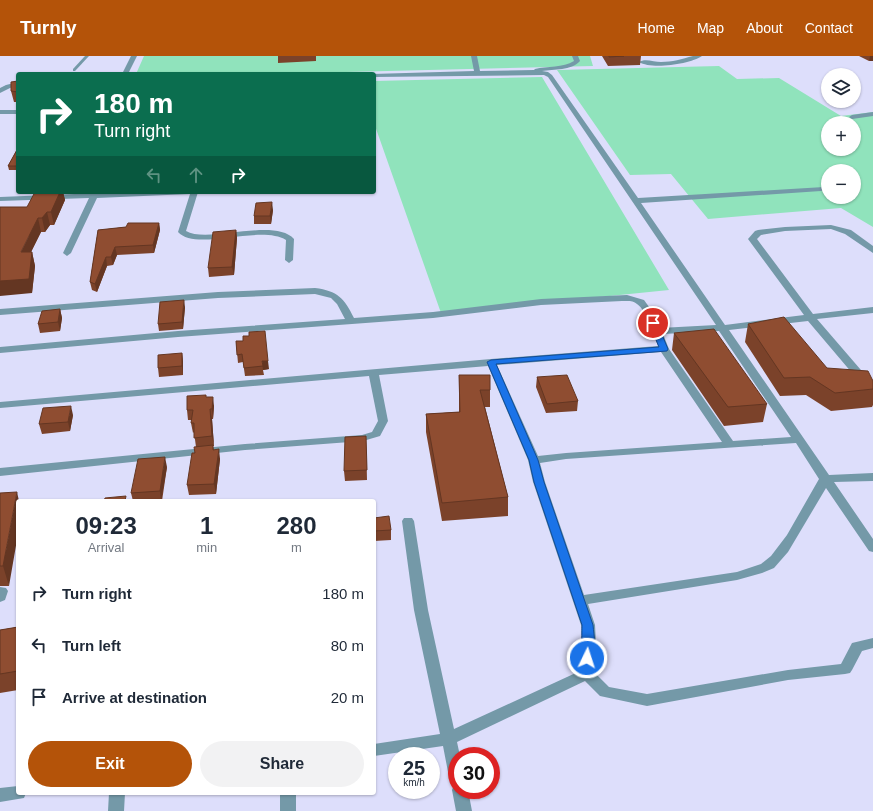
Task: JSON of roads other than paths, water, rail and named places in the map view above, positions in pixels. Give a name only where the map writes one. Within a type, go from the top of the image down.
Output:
[{"type":"street","points":[[126,72],[134,56]]},
{"type":"street","points":[[474,56],[477,73]]},
{"type":"street","points":[[530,72],[550,67],[571,66],[576,62],[575,56]]},
{"type":"street","points":[[642,62],[661,64],[676,63],[699,56]]},
{"type":"street","points":[[376,75],[530,72],[546,73],[550,76],[873,548]]},
{"type":"street","points":[[0,84],[16,84]]},
{"type":"street","points":[[0,91],[2,88],[16,84]]},
{"type":"street","points":[[0,112],[16,112]]},
{"type":"street","points":[[861,116],[873,114]]},
{"type":"street","points":[[635,201],[821,189]]},
{"type":"street","points":[[0,199],[140,194]]},
{"type":"street","points":[[193,194],[182,232],[196,237],[268,232],[281,233],[288,235],[290,238],[289,260]]},
{"type":"street","points":[[67,253],[94,196]]},
{"type":"street","points":[[873,250],[848,232],[831,227],[785,229],[758,233],[752,239],[810,317],[873,392]]},
{"type":"street","points":[[0,312],[218,295],[315,291],[326,292],[338,298],[351,321]]},
{"type":"street","points":[[0,350],[178,334],[433,315],[541,302],[622,298],[634,299],[641,302],[657,331],[664,349],[730,445]]},
{"type":"street","points":[[657,331],[722,328],[873,310]]},
{"type":"street","points":[[0,405],[491,362],[664,349]]},
{"type":"street","points":[[491,362],[534,460],[539,482],[588,625],[589,643],[587,674],[605,692],[648,700],[788,675],[845,669],[850,664],[854,651],[857,647],[873,643]]},
{"type":"street","points":[[0,472],[245,447],[363,438],[376,434],[383,421],[373,372]]},
{"type":"street","points":[[534,460],[566,456],[798,440]]},
{"type":"street","points":[[825,479],[873,477]]},
{"type":"street","points":[[580,601],[737,576],[758,570],[770,564],[778,556],[810,507],[825,479]]},
{"type":"street","points":[[408,521],[421,610],[450,747]]},
{"type":"street","points":[[376,750],[448,739],[587,674]]},
{"type":"street","points":[[0,795],[16,793]]},
{"type":"street","points":[[116,811],[118,795]]},
{"type":"street","points":[[288,795],[288,811]]},
{"type":"street","points":[[462,799],[464,811]]},
{"type":"lane","points":[[74,70],[86,56]]}]
